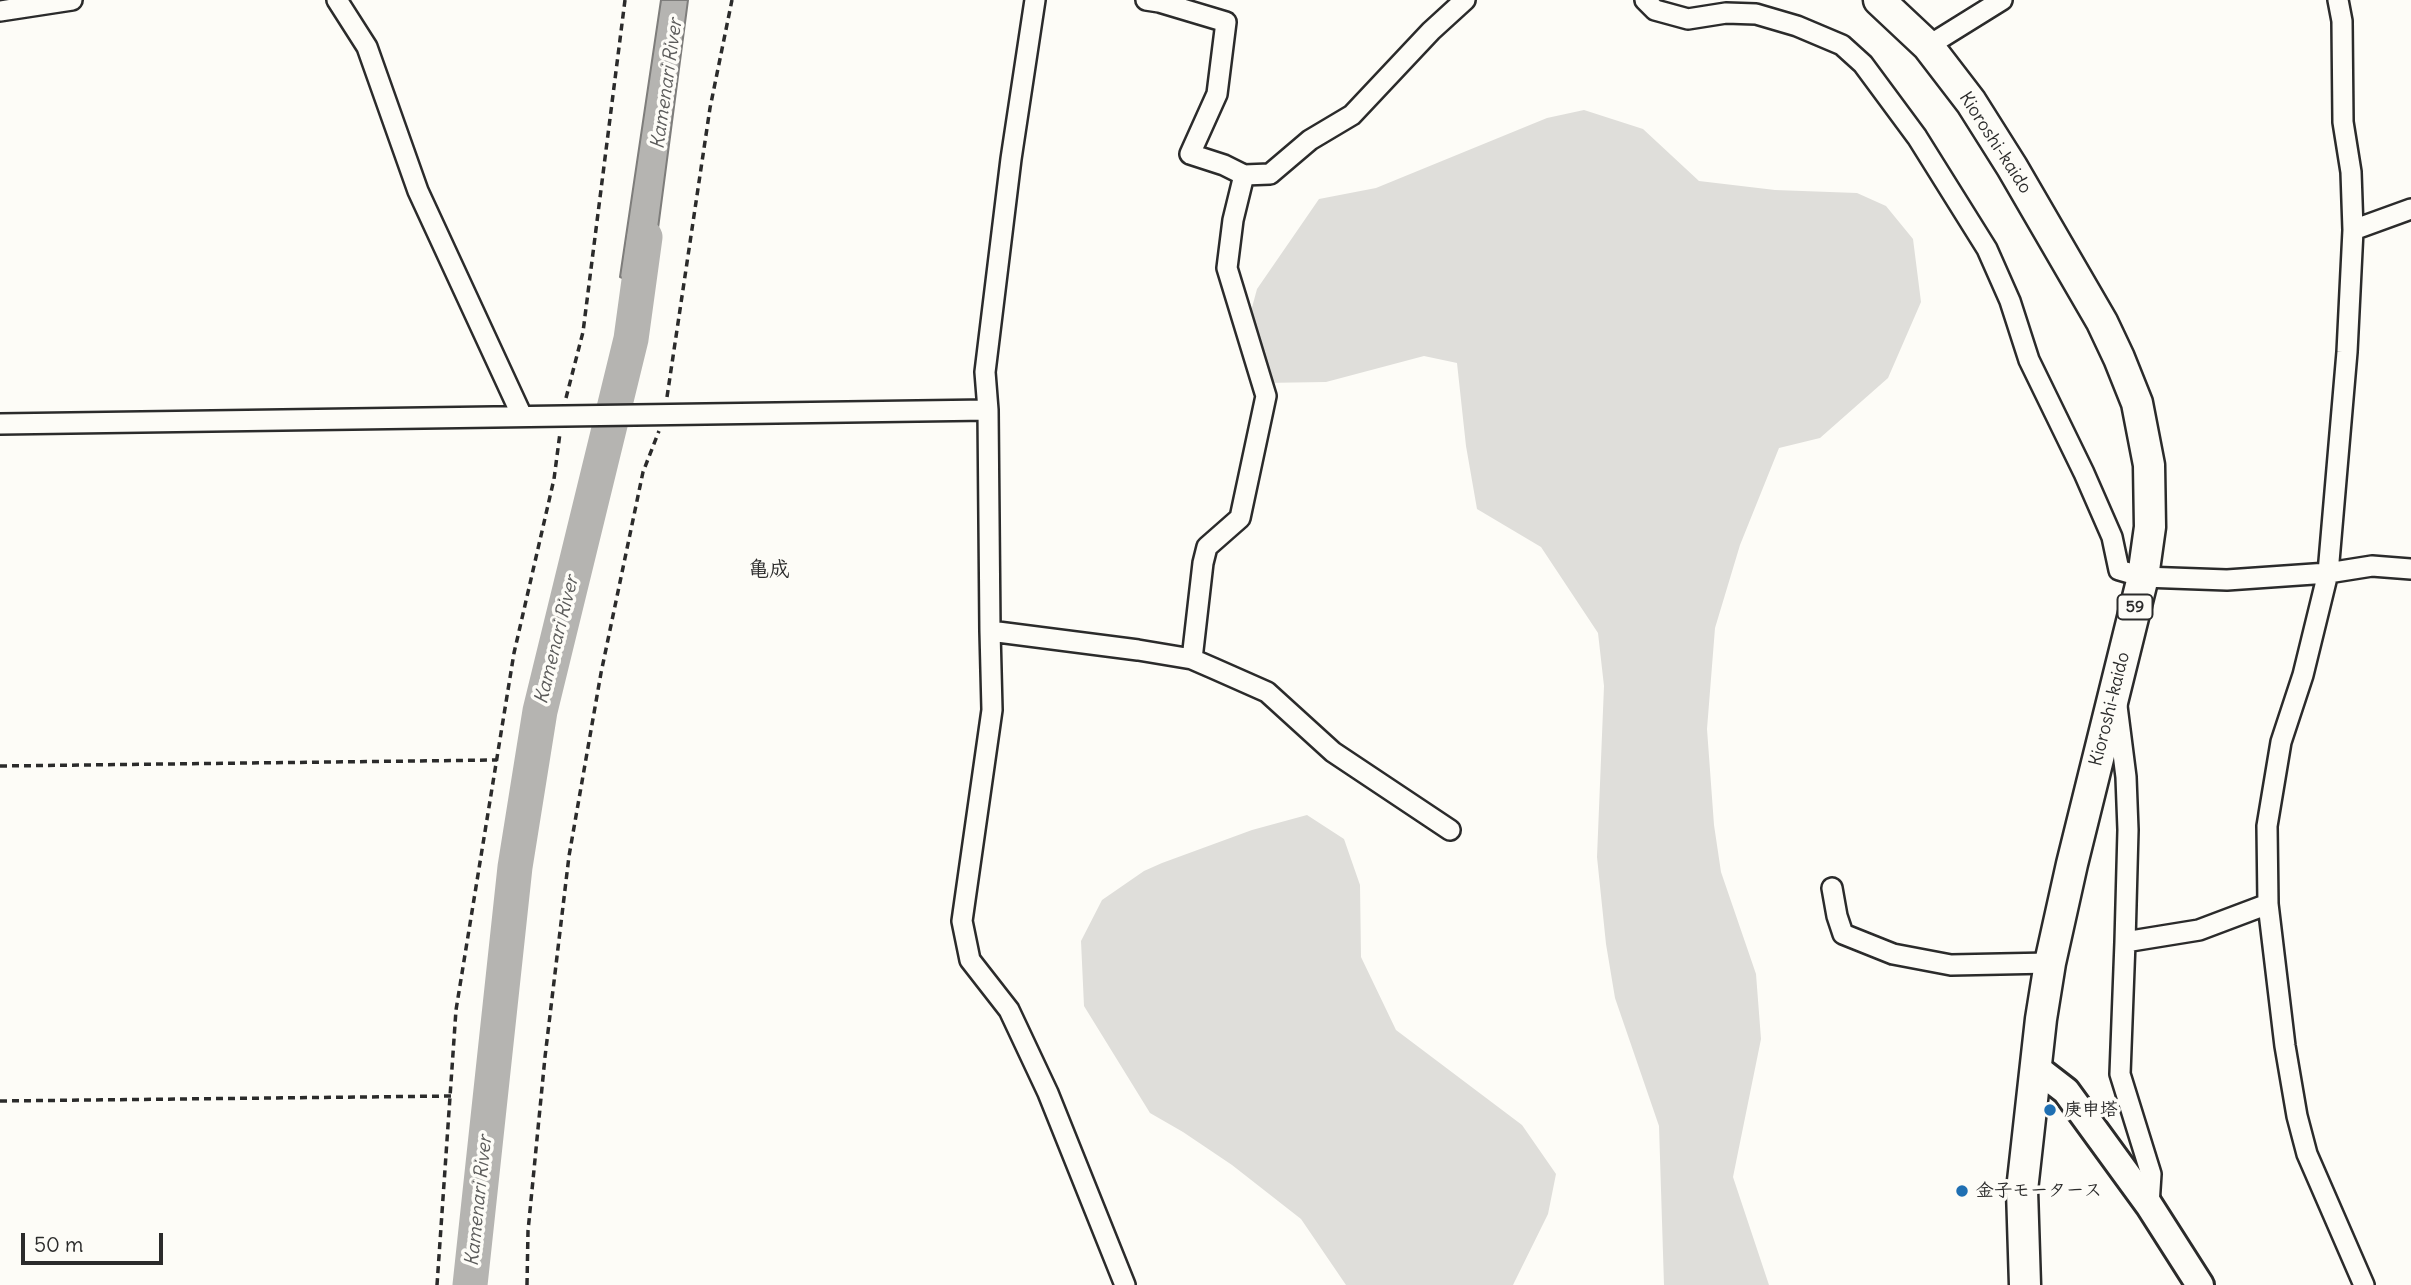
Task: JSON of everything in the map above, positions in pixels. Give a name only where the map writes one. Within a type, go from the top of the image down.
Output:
[{"type":"main road","name":"Kioroshi-kaido","points":[[1879,0],[1928,46],[1971,103],[2012,167],[2102,322],[2137,403],[2149,466],[2150,527],[2143,577],[2050,963],[2035,1067],[2022,1190],[2025,1285]]},
{"type":"street","points":[[0,11],[72,0]]},
{"type":"street","points":[[337,0],[367,47],[418,191],[522,416]]},
{"type":"street","points":[[1035,0],[1011,159],[985,372],[988,410],[992,710],[962,921],[970,960],[1009,1010],[1048,1093],[1125,1285]]},
{"type":"street","points":[[1155,1],[1226,22],[1217,94],[1190,154],[1244,175],[1270,174],[1310,140],[1352,115],[1431,31],[1465,0]]},
{"type":"street","points":[[1645,0],[1655,10],[1688,19],[1726,13],[1756,14],[1797,26],[1842,45],[1863,64],[1917,137],[1987,249],[2010,301],[2029,360],[2112,537],[2119,570],[2143,577],[2227,580],[2328,573],[2372,566],[2411,569]]},
{"type":"street","points":[[1928,46],[2002,0]]},
{"type":"street","points":[[2338,0],[2342,21],[2343,122],[2351,172],[2353,230],[2347,352],[2328,573],[2302,675],[2281,742],[2267,826],[2268,904],[2285,1046],[2297,1116],[2307,1154],[2364,1285]]},
{"type":"street","points":[[1192,659],[1207,547],[1240,518],[1266,396],[1227,268],[1233,220],[1244,175]]},
{"type":"street","points":[[2353,230],[2411,209]]},
{"type":"street","points":[[0,424],[988,410]]},
{"type":"street","points":[[989,631],[1192,659],[1267,692],[1334,751],[1450,830]]},
{"type":"street","points":[[2115,689],[2126,776],[2128,830],[2120,1074],[2151,1174],[2149,1205]]},
{"type":"street","points":[[1832,888],[1843,934],[1893,954],[1951,965],[2050,963]]},
{"type":"street","points":[[2124,943],[2199,930],[2268,904]]},
{"type":"street","points":[[2035,1067],[2066,1091],[2149,1205],[2200,1285]]},
{"type":"path","points":[[437,1285],[456,1010],[514,653],[554,479],[562,416],[583,332],[625,0]]},
{"type":"path","points":[[527,1285],[528,1231],[569,856],[601,673],[643,472],[665,414],[710,108],[732,0]]},
{"type":"path","points":[[0,766],[496,760]]},
{"type":"path","points":[[0,1101],[451,1096]]},
{"type":"shaded area","points":[[1584,110],[1643,129],[1699,181],[1775,190],[1857,193],[1886,206],[1913,239],[1921,302],[1888,378],[1820,438],[1779,448],[1740,545],[1715,628],[1707,729],[1714,825],[1721,872],[1756,974],[1761,1039],[1733,1177],[1769,1285],[1664,1285],[1659,1126],[1615,998],[1597,857],[1604,686],[1598,633],[1541,547],[1477,509],[1466,446],[1457,363],[1424,356],[1326,382],[1262,383],[1247,326],[1257,289],[1319,199],[1376,188],[1547,118]]},
{"type":"shaded area","points":[[1307,815],[1344,839],[1360,885],[1361,957],[1396,1030],[1522,1125],[1556,1174],[1548,1214],[1513,1285],[1346,1285],[1301,1219],[1232,1165],[1150,1113],[1084,1006],[1081,941],[1102,900],[1144,871],[1162,863],[1252,830]]},
{"type":"water","points":[[661,0],[688,0],[650,289],[620,277]]},
{"type":"waterway","name":"Kamenari River","points":[[470,1285],[515,867],[540,711],[631,339],[645,237]]},
{"type":"place","name":"庚申塔","points":[[2050,1110]]},
{"type":"place","name":"金子モータース","points":[[1962,1191]]},
{"type":"district","name":"亀成","points":[[769,570]]}]
